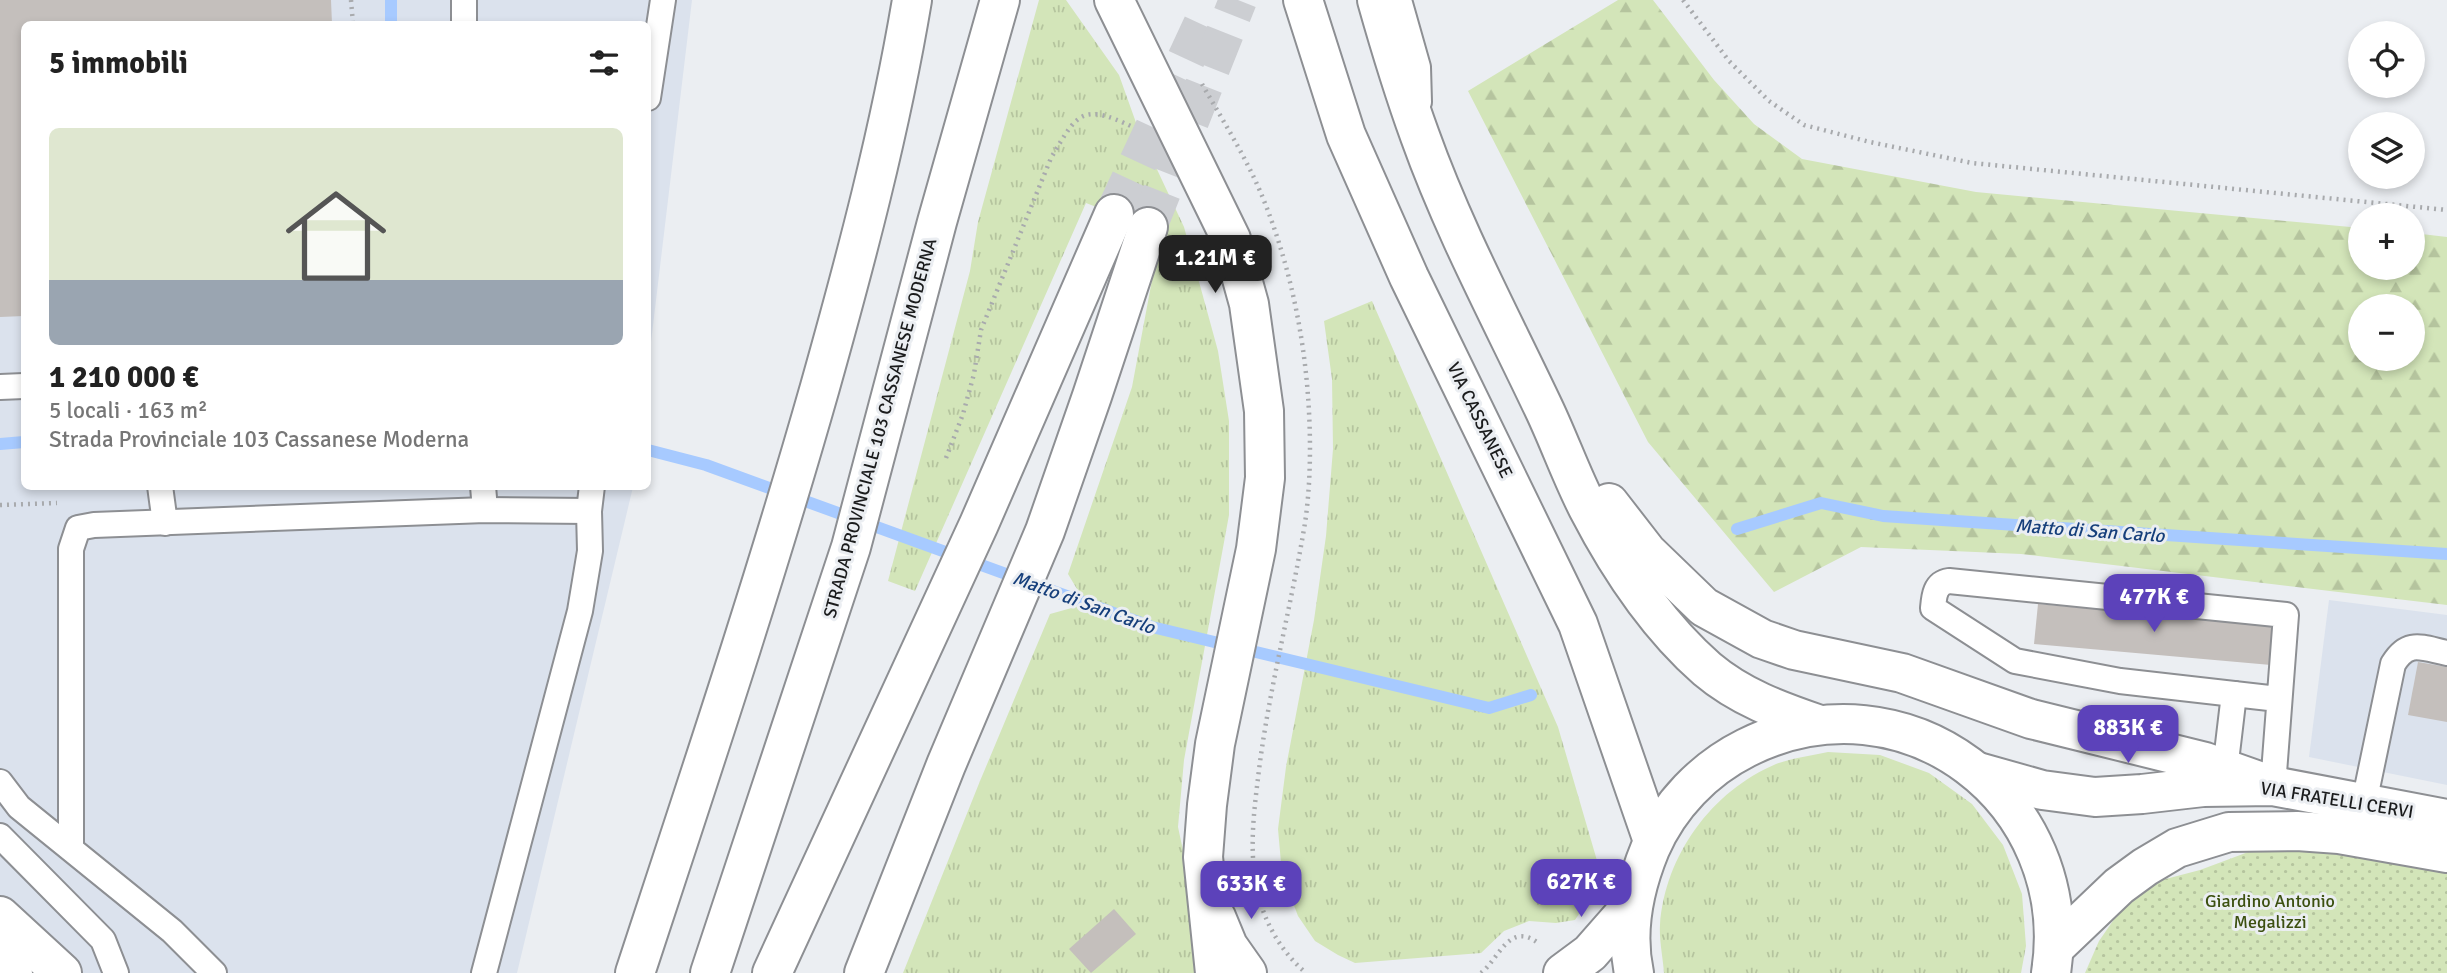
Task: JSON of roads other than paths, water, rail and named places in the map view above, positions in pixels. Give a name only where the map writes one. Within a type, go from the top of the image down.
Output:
[{"type":"main road","points":[[635,973],[783,515],[847,291],[880,160],[912,0]]},
{"type":"main road","name":"STRADA PROVINCIALE 103 CASSANESE MODERNA","points":[[710,973],[851,547],[937,222],[1000,0]]},
{"type":"main road","points":[[1114,0],[1231,239],[1249,304],[1264,411],[1265,478],[1256,550],[1215,744],[1206,805],[1203,857],[1215,973]]},
{"type":"main road","name":"VIA CASSANESE","points":[[1303,0],[1346,135],[1409,277],[1578,624],[1653,841]]},
{"type":"main road","points":[[1377,0],[1420,138],[1500,324],[1545,411],[1594,518],[1633,581],[1671,632],[1708,669],[1744,695],[1820,725]]},
{"type":"main road","points":[[772,973],[979,524],[1131,220],[1092,396],[1045,531],[946,765],[864,973]]},
{"type":"main road","points":[[1545,411],[1604,497],[1647,552],[1704,607],[1727,622],[1762,639],[1794,650],[1902,673],[2031,719],[2192,759],[2273,786]]},
{"type":"main road","points":[[1634,973],[1630,936],[1640,872],[1653,841],[1678,801],[1714,767],[1765,739],[1792,730],[1843,723],[1882,727],[1935,745],[1979,772],[2015,812],[2039,856],[2049,888],[2054,917],[2053,960]]},
{"type":"main road","name":"VIA FRATELLI CERVI","points":[[1979,772],[2042,790],[2095,797],[2203,787],[2273,786],[2447,819]]},
{"type":"main road","name":"VIA FRATELLI CERVI","points":[[2053,960],[2111,894],[2145,867],[2177,848],[2229,832],[2329,833],[2447,853]]},
{"type":"main road","points":[[1208,897],[1228,946],[1247,973]]},
{"type":"main road","points":[[1553,960],[1590,953],[1633,904]]},
{"type":"main road","points":[[0,916],[62,973]]},
{"type":"main road","points":[[0,960],[13,973]]},
{"type":"lane","points":[[464,0],[464,21]]},
{"type":"lane","points":[[651,79],[663,0]]},
{"type":"lane","points":[[1399,0],[1418,67],[1420,138]]},
{"type":"lane","points":[[0,387],[21,386]]},
{"type":"lane","points":[[161,490],[165,523]]},
{"type":"lane","points":[[484,973],[580,611],[590,551],[592,490]]},
{"type":"lane","points":[[71,847],[71,549],[78,528],[94,525],[447,513],[484,498],[589,511]]},
{"type":"lane","points":[[2273,786],[2286,615],[1949,582],[1944,582],[1936,589],[1933,608],[2015,661],[2120,681],[2278,699]]},
{"type":"lane","points":[[2364,803],[2393,664],[2401,651],[2412,646],[2447,653]]},
{"type":"lane","points":[[2225,769],[2234,694]]},
{"type":"lane","points":[[0,782],[19,807],[172,931],[214,973]]},
{"type":"lane","points":[[0,836],[103,940],[116,973]]},
{"type":"waterway","points":[[391,0],[391,21]]},
{"type":"waterway","name":"Matto di San Carlo","points":[[0,444],[21,442]]},
{"type":"waterway","name":"Matto di San Carlo","points":[[651,451],[706,465],[1152,627],[1489,708],[1531,695]]},
{"type":"waterway","name":"Matto di San Carlo","points":[[1737,529],[1821,503],[1883,516],[2447,554]]},
{"type":"tunnel","points":[[1148,227],[1238,0]]},
{"type":"tunnel","points":[[1114,214],[1206,16]]},
{"type":"park label","name":"Giardino Antonio Megalizzi","points":[[2270,911]]}]
